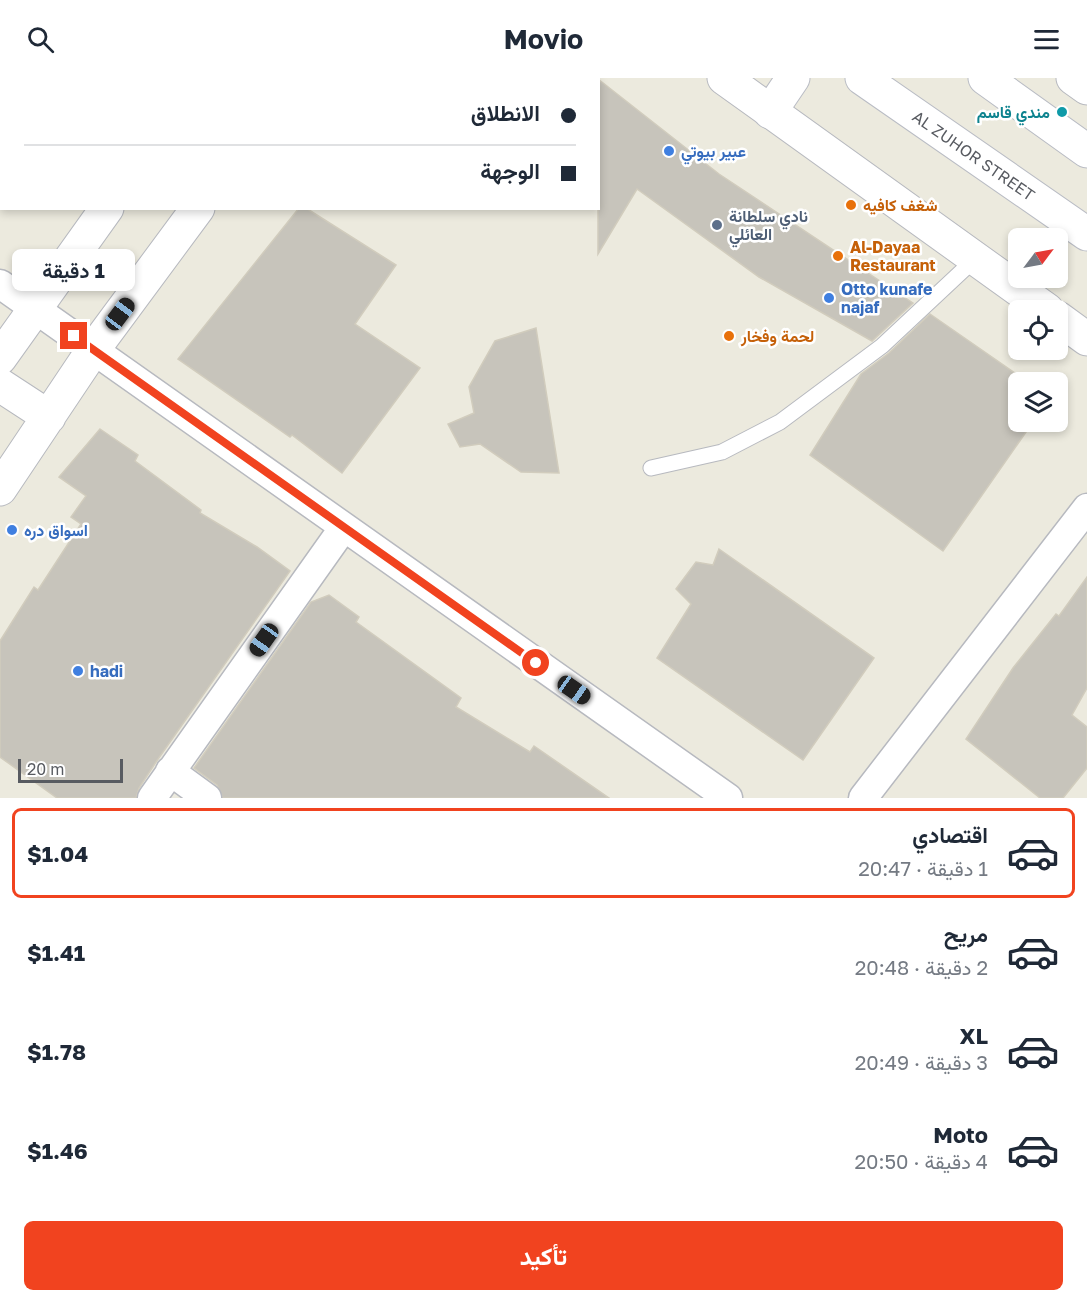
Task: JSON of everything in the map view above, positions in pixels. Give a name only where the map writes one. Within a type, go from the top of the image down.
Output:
[{"type":"street","points":[[724,78],[1033,300]]},
{"type":"street","points":[[770,112],[793,78]]},
{"type":"street","name":"AL ZUHOR STREET","points":[[862,78],[1087,234]]},
{"type":"street","points":[[985,78],[1087,151]]},
{"type":"street","points":[[1073,78],[1087,88]]},
{"type":"street","points":[[0,358],[106,210]]},
{"type":"street","points":[[0,489],[93,350],[197,210]]},
{"type":"street","points":[[0,284],[728,798]]},
{"type":"street","points":[[1068,325],[1087,339]]},
{"type":"street","points":[[0,385],[49,417]]},
{"type":"street","points":[[863,798],[1087,508]]},
{"type":"street","points":[[152,798],[344,527]]},
{"type":"street","points":[[170,771],[207,798]]},
{"type":"lane","points":[[651,468],[722,452],[780,422],[882,346],[975,259]]},
{"type":"building","points":[[600,81],[719,174],[913,303],[872,341],[759,277],[637,189],[598,254]]},
{"type":"building","points":[[297,210],[309,210],[396,265],[355,324],[420,368],[342,473],[292,435],[290,437],[178,359]]},
{"type":"building","points":[[930,314],[1014,372],[1008,372],[1008,432],[1026,432],[943,551],[810,455],[861,374],[889,353]]},
{"type":"building","points":[[536,328],[559,473],[521,472],[480,444],[460,447],[448,424],[474,413],[469,387],[495,341]]},
{"type":"building","points":[[100,429],[138,455],[135,461],[201,510],[200,513],[257,547],[290,571],[156,762],[139,788],[136,798],[57,798],[0,757],[0,641],[34,587],[38,590],[81,524],[71,517],[86,496],[59,477]]},
{"type":"building","points":[[719,549],[874,658],[803,760],[657,658],[691,604],[676,589],[696,562],[713,565]]},
{"type":"building","points":[[1087,577],[1087,688],[1072,715],[1087,727],[1087,768],[1063,798],[1040,798],[966,739],[1013,668],[1056,614],[1059,616]]},
{"type":"building","points":[[329,595],[359,617],[356,622],[461,698],[456,707],[530,752],[534,746],[609,798],[223,798],[217,785],[194,768],[311,602]]},
{"type":"place","name":"مندي قاسم","points":[[1062,112]]},
{"type":"place","name":"عبير بيوتي","points":[[669,151]]},
{"type":"place","name":"شغف كافيه","points":[[851,205]]},
{"type":"place","name":"نادي سلطانة العائلي","points":[[717,225]]},
{"type":"place","name":"Al-Dayaa Restaurant","points":[[838,256]]},
{"type":"place","name":"Otto kunafe najaf","points":[[829,298]]},
{"type":"place","name":"لحمة وفخار","points":[[729,336]]},
{"type":"place","name":"اسواق دره","points":[[12,530]]},
{"type":"place","name":"hadi","points":[[78,671]]},
{"type":"route","points":[[74,336],[536,663]]}]
